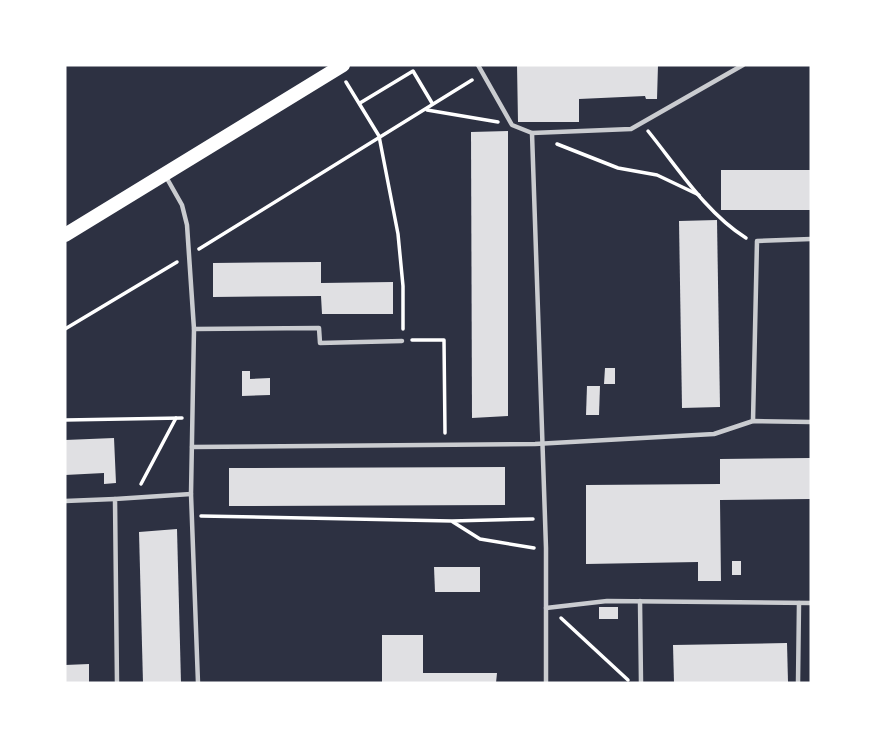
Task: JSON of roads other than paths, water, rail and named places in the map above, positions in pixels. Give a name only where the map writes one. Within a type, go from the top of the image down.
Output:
[{"type":"main road","points":[[65,235],[341,66]]},
{"type":"lane","points":[[478,65],[512,125],[532,133],[631,129],[743,65]]},
{"type":"lane","points":[[532,133],[540,443],[548,608],[546,683]]},
{"type":"lane","points":[[164,175],[185,214],[194,329],[191,494],[198,683]]},
{"type":"lane","points":[[753,421],[757,241],[811,239]]},
{"type":"lane","points":[[194,329],[320,328],[320,343],[402,341]]},
{"type":"lane","points":[[192,447],[540,443],[714,434],[753,421],[811,422]]},
{"type":"lane","points":[[65,501],[191,494]]},
{"type":"lane","points":[[115,499],[117,683]]},
{"type":"lane","points":[[548,608],[640,601],[811,603]]},
{"type":"lane","points":[[640,601],[641,683]]},
{"type":"lane","points":[[798,683],[799,603]]}]
